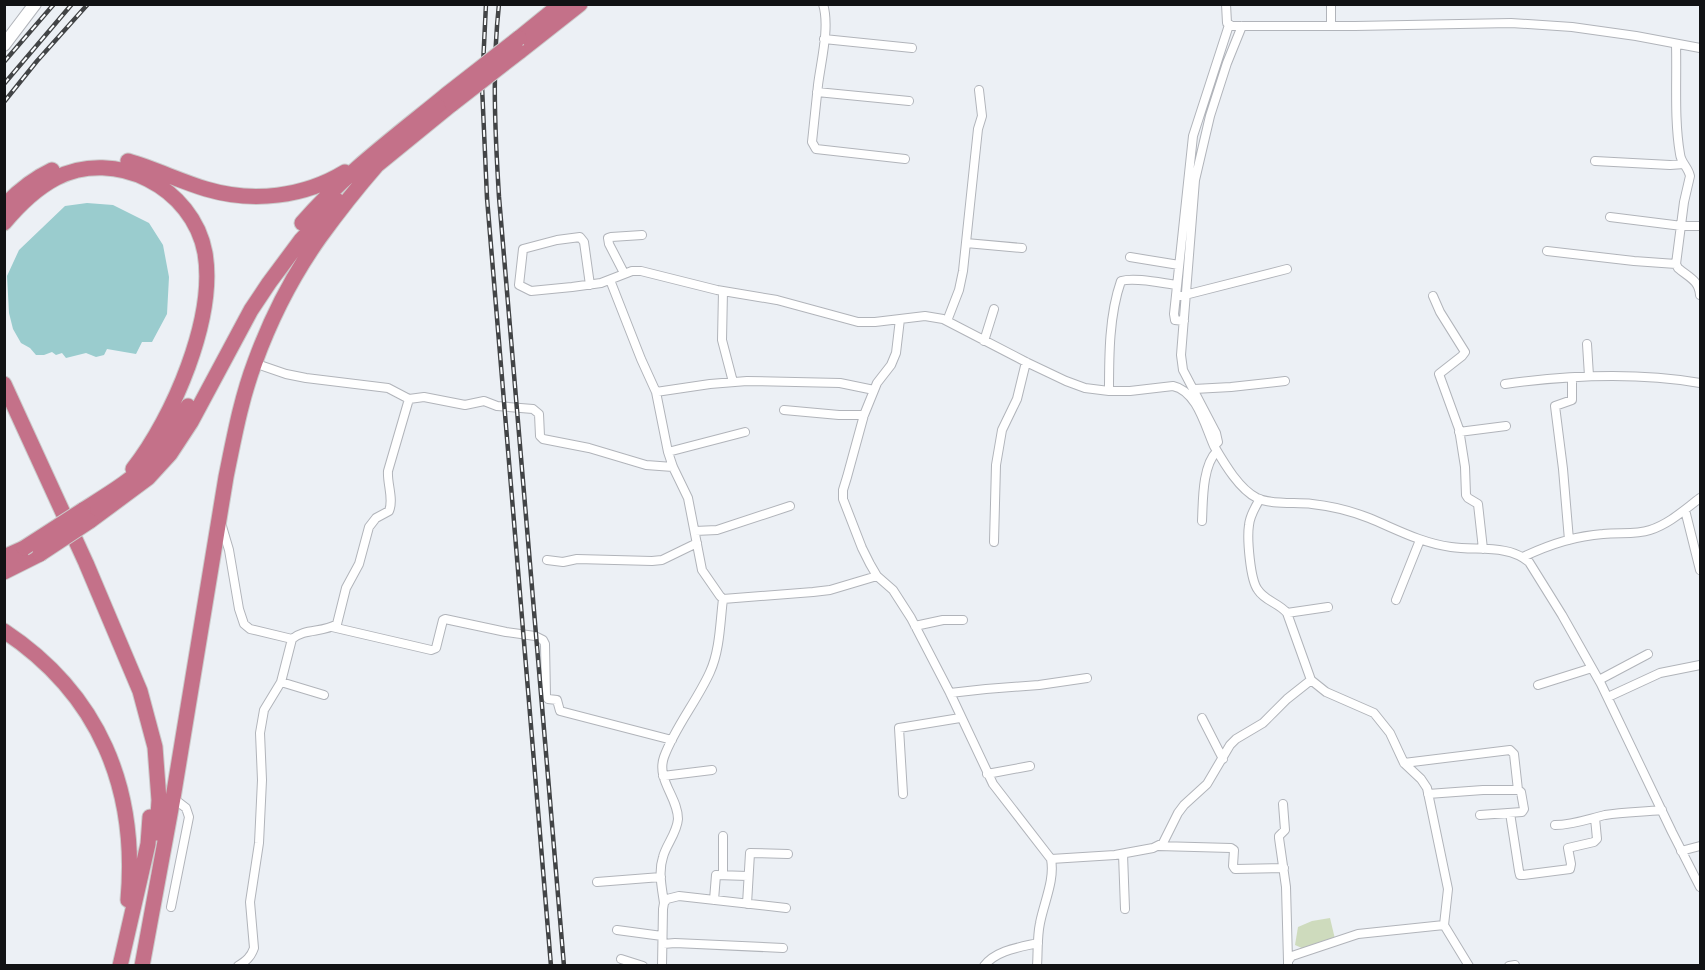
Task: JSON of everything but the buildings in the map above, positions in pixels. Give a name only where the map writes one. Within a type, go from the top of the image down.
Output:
[{"type":"highway","points":[[519,45],[561,4]]},
{"type":"highway","points":[[114,489],[142,469],[167,440],[210,369],[250,294],[280,251],[314,209],[519,45],[580,4]]},
{"type":"highway","points":[[4,206],[31,181],[49,171],[69,163],[89,159],[110,158],[127,161],[207,189],[251,197],[284,195],[317,186],[373,161]]},
{"type":"highway","points":[[134,964],[173,798],[234,434],[254,363],[270,326],[307,256],[349,199],[373,161]]},
{"type":"highway","points":[[4,557],[134,490],[148,478],[170,454],[191,422],[251,310],[283,262],[373,161]]},
{"type":"highway","points":[[4,223],[27,198],[57,178],[69,173],[98,168],[125,170],[156,183],[170,192],[183,206],[199,232],[205,250],[207,269],[201,327],[182,379],[158,432],[135,466],[86,516],[40,554],[4,572]]},
{"type":"highway","points":[[4,384],[90,574],[136,683],[151,729],[157,770],[159,815],[134,964]]},
{"type":"highway","points":[[4,408],[123,672],[141,727],[148,765],[150,798],[148,844],[124,945]]},
{"type":"highway","points":[[4,631],[36,654],[58,675],[83,705],[102,740],[115,772],[123,796],[130,852],[124,945],[134,964]]},
{"type":"street","points":[[4,45],[35,4]]},
{"type":"street","points":[[822,4],[825,16],[824,39],[812,142],[816,149],[905,159]]},
{"type":"street","points":[[1202,521],[1209,464],[1218,442],[1216,433],[1183,370],[1181,361],[1195,180],[1235,26],[1226,4]]},
{"type":"street","points":[[1330,4],[1331,26]]},
{"type":"street","points":[[1235,26],[1511,23],[1572,27],[1701,48]]},
{"type":"street","points":[[1184,321],[1174,319],[1175,297],[1193,136],[1213,78],[1235,26]]},
{"type":"street","points":[[824,39],[912,48]]},
{"type":"street","points":[[1676,45],[1680,156],[1690,172],[1676,264],[1695,281],[1701,295]]},
{"type":"street","points":[[946,321],[961,282],[978,129],[982,116],[979,90]]},
{"type":"street","points":[[817,92],[909,101]]},
{"type":"street","points":[[1595,161],[1684,164]]},
{"type":"street","points":[[1610,217],[1682,226],[1701,226]]},
{"type":"street","points":[[642,235],[608,238],[641,359],[661,391],[673,467],[686,490],[701,531],[697,543],[702,570],[713,588],[728,599],[830,590],[877,576]]},
{"type":"street","points":[[590,285],[584,242],[580,237],[557,240],[523,249],[519,285],[527,290],[590,285],[632,271],[641,271],[723,291],[777,300],[858,322],[925,316],[946,321],[1026,362],[1085,388],[1109,391],[1173,386],[1181,388],[1197,408],[1225,465],[1245,489],[1260,499],[1338,509],[1368,518],[1420,540],[1449,547],[1513,553],[1523,557],[1534,568],[1599,680],[1681,851],[1701,887]]},
{"type":"street","points":[[966,243],[1022,249]]},
{"type":"street","points":[[1548,251],[1676,264]]},
{"type":"street","points":[[1130,257],[1179,265]]},
{"type":"street","points":[[1175,297],[1287,270]]},
{"type":"street","points":[[1109,391],[1109,355],[1121,281],[1125,279],[1176,285]]},
{"type":"street","points":[[723,291],[722,340],[733,382]]},
{"type":"street","points":[[1433,296],[1440,312],[1465,352],[1439,374],[1460,432],[1466,495],[1478,504],[1483,549]]},
{"type":"street","points":[[984,341],[994,309]]},
{"type":"street","points":[[900,319],[896,353],[891,365],[874,390],[864,415],[843,490],[843,499],[862,548],[877,576],[897,595],[915,626],[950,693],[987,774],[1051,859],[1053,867],[1040,924],[1037,966]]},
{"type":"street","points":[[1587,344],[1589,376]]},
{"type":"street","points":[[994,542],[996,465],[1002,430],[1017,399],[1026,362]]},
{"type":"street","points":[[254,363],[306,378],[388,388],[409,399],[424,398],[465,405],[484,401],[497,406],[533,409],[539,414],[538,433],[543,439],[589,448],[646,465],[673,467]]},
{"type":"street","points":[[1505,384],[1589,376],[1640,376],[1701,383]]},
{"type":"street","points":[[1569,540],[1555,406],[1572,400],[1572,378]]},
{"type":"street","points":[[1194,389],[1285,381]]},
{"type":"street","points":[[661,391],[733,382],[830,382],[874,390]]},
{"type":"street","points":[[238,966],[252,954],[254,948],[250,902],[259,843],[262,780],[259,746],[264,710],[281,682],[292,639],[304,632],[337,624],[346,588],[359,564],[369,527],[376,518],[390,511],[388,471],[409,399]]},
{"type":"street","points":[[784,410],[864,415]]},
{"type":"street","points":[[1460,432],[1506,426]]},
{"type":"street","points":[[672,450],[745,432]]},
{"type":"street","points":[[1523,557],[1546,546],[1589,535],[1648,531],[1670,521],[1701,498]]},
{"type":"street","points":[[1260,499],[1249,524],[1254,584],[1268,600],[1287,613],[1311,680],[1326,692],[1374,713],[1390,733],[1404,763],[1421,779],[1428,794],[1448,889],[1444,925],[1469,966]]},
{"type":"street","points":[[701,531],[717,530],[790,506]]},
{"type":"street","points":[[1685,510],[1701,570]]},
{"type":"street","points":[[220,520],[229,550],[239,609],[244,624],[250,629],[292,639]]},
{"type":"street","points":[[1396,600],[1420,540]]},
{"type":"street","points":[[547,561],[662,560],[697,543]]},
{"type":"street","points":[[662,966],[667,942],[668,900],[661,877],[662,859],[678,820],[663,763],[672,740],[711,671],[728,599]]},
{"type":"street","points":[[1287,613],[1328,607]]},
{"type":"street","points":[[332,627],[431,650],[436,648],[445,619],[536,636],[545,644],[546,696],[548,699],[557,699],[560,711],[672,740]]},
{"type":"street","points":[[915,626],[944,620],[963,620]]},
{"type":"street","points":[[1599,680],[1648,654]]},
{"type":"street","points":[[1608,697],[1660,673],[1701,665]]},
{"type":"street","points":[[1538,685],[1592,668]]},
{"type":"street","points":[[950,693],[1088,678]]},
{"type":"street","points":[[1158,846],[1167,839],[1184,805],[1207,784],[1230,745],[1263,723],[1287,699],[1311,680]]},
{"type":"street","points":[[281,682],[324,695]]},
{"type":"street","points":[[1202,717],[1223,759]]},
{"type":"street","points":[[903,794],[899,728],[960,718]]},
{"type":"street","points":[[1404,763],[1510,750],[1514,754],[1523,811],[1480,815]]},
{"type":"street","points":[[987,774],[1030,766]]},
{"type":"street","points":[[666,775],[712,770]]},
{"type":"street","points":[[1428,794],[1518,790]]},
{"type":"street","points":[[171,907],[189,817],[186,808],[173,798]]},
{"type":"street","points":[[1283,804],[1285,830],[1279,838],[1284,868],[1288,963]]},
{"type":"street","points":[[1554,825],[1574,824],[1621,813],[1662,810]]},
{"type":"street","points":[[1510,813],[1520,874],[1523,875],[1570,869],[1568,848],[1594,842],[1597,839],[1595,818]]},
{"type":"street","points":[[723,836],[723,874]]},
{"type":"street","points":[[1051,859],[1123,854],[1158,846],[1231,848],[1234,850],[1233,866],[1235,869],[1284,868]]},
{"type":"street","points":[[1681,851],[1701,846]]},
{"type":"street","points":[[747,904],[750,854],[788,854]]},
{"type":"street","points":[[1123,854],[1125,909]]},
{"type":"street","points":[[714,900],[716,874],[748,876]]},
{"type":"street","points":[[597,882],[661,877]]},
{"type":"street","points":[[668,900],[679,896],[786,908]]},
{"type":"street","points":[[1288,963],[1292,956],[1358,934],[1444,925]]},
{"type":"street","points":[[617,930],[667,942],[783,948]]},
{"type":"street","points":[[984,966],[999,954],[1038,943]]},
{"type":"street","points":[[621,959],[644,966]]},
{"type":"green space","points":[[1330,918],[1335,939],[1304,949],[1295,945],[1298,927],[1312,921]]},
{"type":"water","points":[[87,203],[113,205],[149,223],[163,245],[169,277],[167,314],[152,342],[142,342],[136,354],[107,349],[104,355],[96,357],[86,353],[66,358],[62,353],[56,355],[52,352],[36,355],[21,343],[13,329],[9,313],[7,276],[19,250],[65,206]]},
{"type":"railway","points":[[4,62],[54,4]]},
{"type":"railway","points":[[4,84],[72,4]]},
{"type":"railway","points":[[4,102],[88,4]]},
{"type":"railway","points":[[486,4],[482,86],[487,198],[551,966]]},
{"type":"railway","points":[[499,4],[495,76],[499,197],[564,966]]}]
